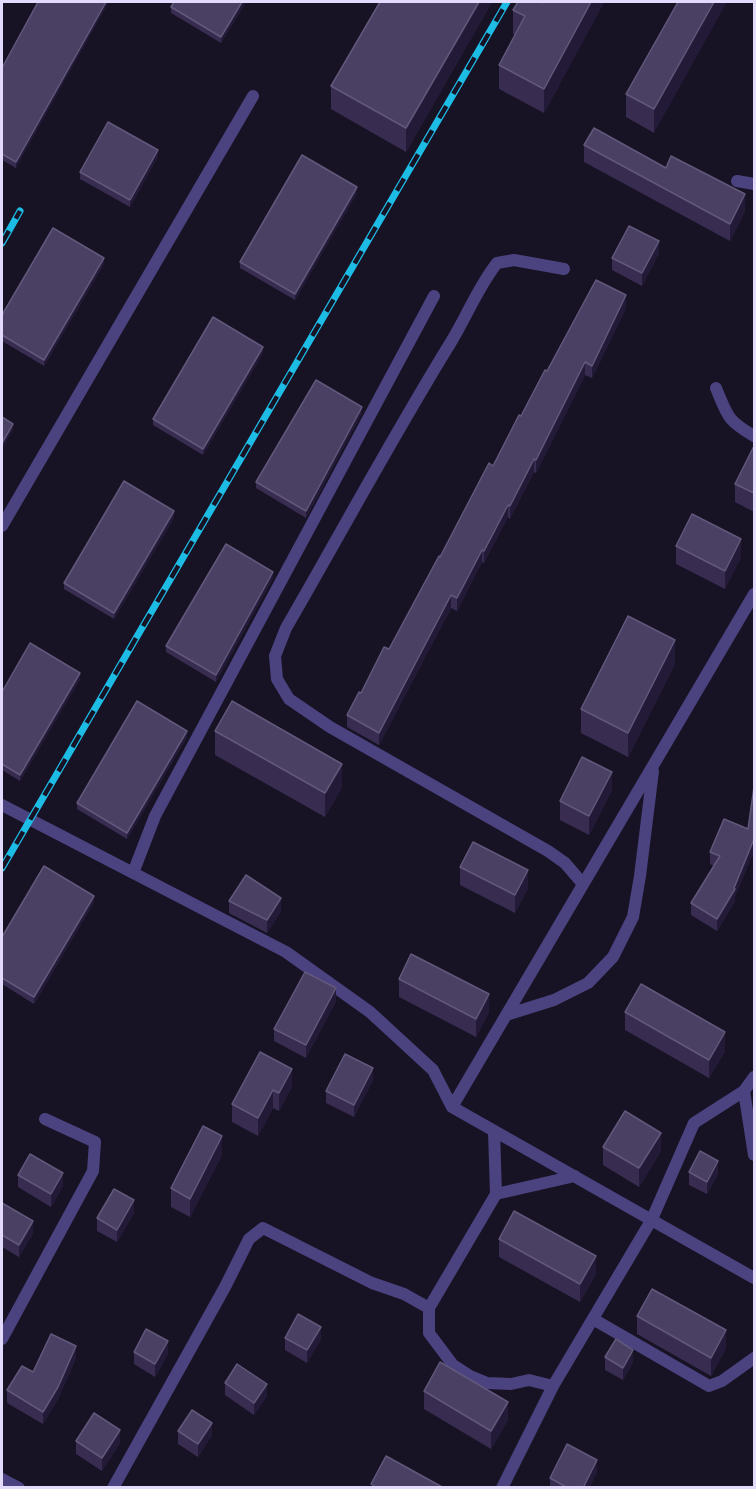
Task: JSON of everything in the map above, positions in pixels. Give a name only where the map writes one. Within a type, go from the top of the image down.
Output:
[{"type":"street","points":[[2,526],[253,96]]},
{"type":"street","points":[[736,181],[754,184]]},
{"type":"street","points":[[564,269],[514,260],[497,263],[482,282],[468,313],[286,628],[275,656],[277,679],[289,699],[330,727],[548,851],[565,863],[583,884]]},
{"type":"street","points":[[133,873],[154,816],[434,296]]},
{"type":"street","points":[[716,388],[725,412],[735,425],[754,436]]},
{"type":"street","points":[[452,1107],[754,594]]},
{"type":"street","points":[[506,1015],[554,1000],[588,983],[613,957],[633,917],[654,764]]},
{"type":"street","points":[[2,805],[286,952],[364,1008],[433,1070],[452,1107],[754,1278]]},
{"type":"street","points":[[502,1488],[554,1386],[652,1219],[694,1123],[744,1091],[754,1077]]},
{"type":"street","points":[[744,1091],[754,1155]]},
{"type":"street","points":[[2,1339],[93,1171],[95,1142],[45,1119]]},
{"type":"street","points":[[494,1131],[496,1194],[429,1308],[429,1333],[453,1365],[470,1376],[487,1383],[511,1384],[529,1380],[554,1386]]},
{"type":"street","points":[[496,1194],[575,1176]]},
{"type":"street","points":[[113,1488],[225,1287],[249,1239],[263,1228],[372,1283],[404,1294],[429,1308]]},
{"type":"street","points":[[593,1319],[709,1386],[722,1381],[754,1358]]},
{"type":"street","points":[[2,1479],[19,1488]]},
{"type":"building","points":[[38,2],[106,2],[16,162],[2,154],[2,68]]},
{"type":"building","points":[[174,2],[242,2],[221,37],[171,7]]},
{"type":"building","points":[[380,2],[479,2],[406,128],[331,86]]},
{"type":"building","points":[[518,2],[591,2],[544,89],[499,65],[525,16],[513,10]]},
{"type":"building","points":[[678,2],[714,2],[654,109],[626,94]]},
{"type":"building","points":[[108,122],[158,150],[130,200],[80,172]]},
{"type":"building","points":[[594,128],[666,168],[671,156],[745,194],[730,224],[584,145]]},
{"type":"building","points":[[302,155],[357,187],[295,294],[240,262]]},
{"type":"building","points":[[629,226],[659,241],[642,273],[612,258]]},
{"type":"building","points":[[53,228],[104,258],[44,360],[2,335],[2,315]]},
{"type":"building","points":[[596,280],[626,295],[592,366],[585,362],[536,460],[534,459],[457,598],[451,595],[379,733],[347,715],[384,647],[389,649],[489,463],[493,466],[519,415],[521,416],[545,370],[547,371]]},
{"type":"building","points":[[213,317],[263,347],[203,449],[153,419]]},
{"type":"building","points":[[316,380],[362,407],[306,511],[256,482]]},
{"type":"building","points":[[2,417],[13,424],[2,443]]},
{"type":"building","points":[[754,446],[754,493],[735,484]]},
{"type":"building","points":[[124,481],[174,511],[114,613],[64,583]]},
{"type":"building","points":[[692,514],[741,539],[725,571],[676,546]]},
{"type":"building","points":[[226,544],[273,572],[216,675],[166,646]]},
{"type":"building","points":[[628,616],[675,640],[628,733],[581,709]]},
{"type":"building","points":[[30,643],[80,673],[20,775],[2,764],[2,692]]},
{"type":"building","points":[[137,701],[187,731],[127,833],[77,803]]},
{"type":"building","points":[[232,701],[342,764],[325,793],[215,731]]},
{"type":"building","points":[[582,757],[612,772],[589,816],[560,801]]},
{"type":"building","points":[[754,787],[754,839],[735,889],[717,919],[691,903],[720,856],[710,852],[724,819],[748,829]]},
{"type":"building","points":[[473,842],[528,870],[515,895],[460,867]]},
{"type":"building","points":[[44,866],[94,896],[34,997],[2,978],[2,937]]},
{"type":"building","points":[[246,875],[281,898],[267,920],[229,901]]},
{"type":"building","points":[[411,954],[489,994],[476,1019],[399,979]]},
{"type":"building","points":[[305,972],[336,988],[306,1045],[274,1029]]},
{"type":"building","points":[[641,984],[725,1032],[709,1060],[625,1012]]},
{"type":"building","points":[[260,1052],[292,1069],[279,1093],[273,1090],[258,1118],[232,1104]]},
{"type":"building","points":[[345,1054],[373,1068],[354,1105],[326,1091]]},
{"type":"building","points":[[625,1111],[661,1133],[639,1168],[603,1147]]},
{"type":"building","points":[[203,1126],[222,1136],[190,1199],[171,1188]]},
{"type":"building","points":[[700,1151],[718,1161],[707,1182],[689,1172]]},
{"type":"building","points":[[30,1154],[63,1173],[51,1194],[18,1175]]},
{"type":"building","points":[[114,1189],[134,1200],[117,1230],[97,1218]]},
{"type":"building","points":[[2,1203],[33,1221],[19,1245],[2,1235]]},
{"type":"building","points":[[514,1211],[596,1256],[580,1284],[499,1239]]},
{"type":"building","points":[[652,1289],[726,1330],[711,1358],[637,1316]]},
{"type":"building","points":[[298,1314],[321,1327],[307,1350],[285,1338]]},
{"type":"building","points":[[146,1329],[168,1341],[155,1364],[134,1352]]},
{"type":"building","points":[[51,1334],[76,1346],[58,1387],[43,1412],[7,1390],[22,1366],[33,1372]]},
{"type":"building","points":[[616,1339],[633,1350],[623,1368],[605,1357]]},
{"type":"building","points":[[440,1362],[508,1402],[491,1431],[424,1391]]},
{"type":"building","points":[[237,1364],[267,1384],[254,1403],[225,1383]]},
{"type":"building","points":[[192,1410],[212,1423],[198,1444],[178,1431]]},
{"type":"building","points":[[94,1413],[120,1430],[102,1458],[76,1441]]},
{"type":"building","points":[[567,1444],[597,1460],[583,1488],[568,1488],[550,1478]]},
{"type":"building","points":[[386,1456],[444,1488],[377,1488],[371,1484]]},
{"type":"railway","points":[[2,868],[507,2]]},
{"type":"railway","points":[[2,243],[20,211]]}]
